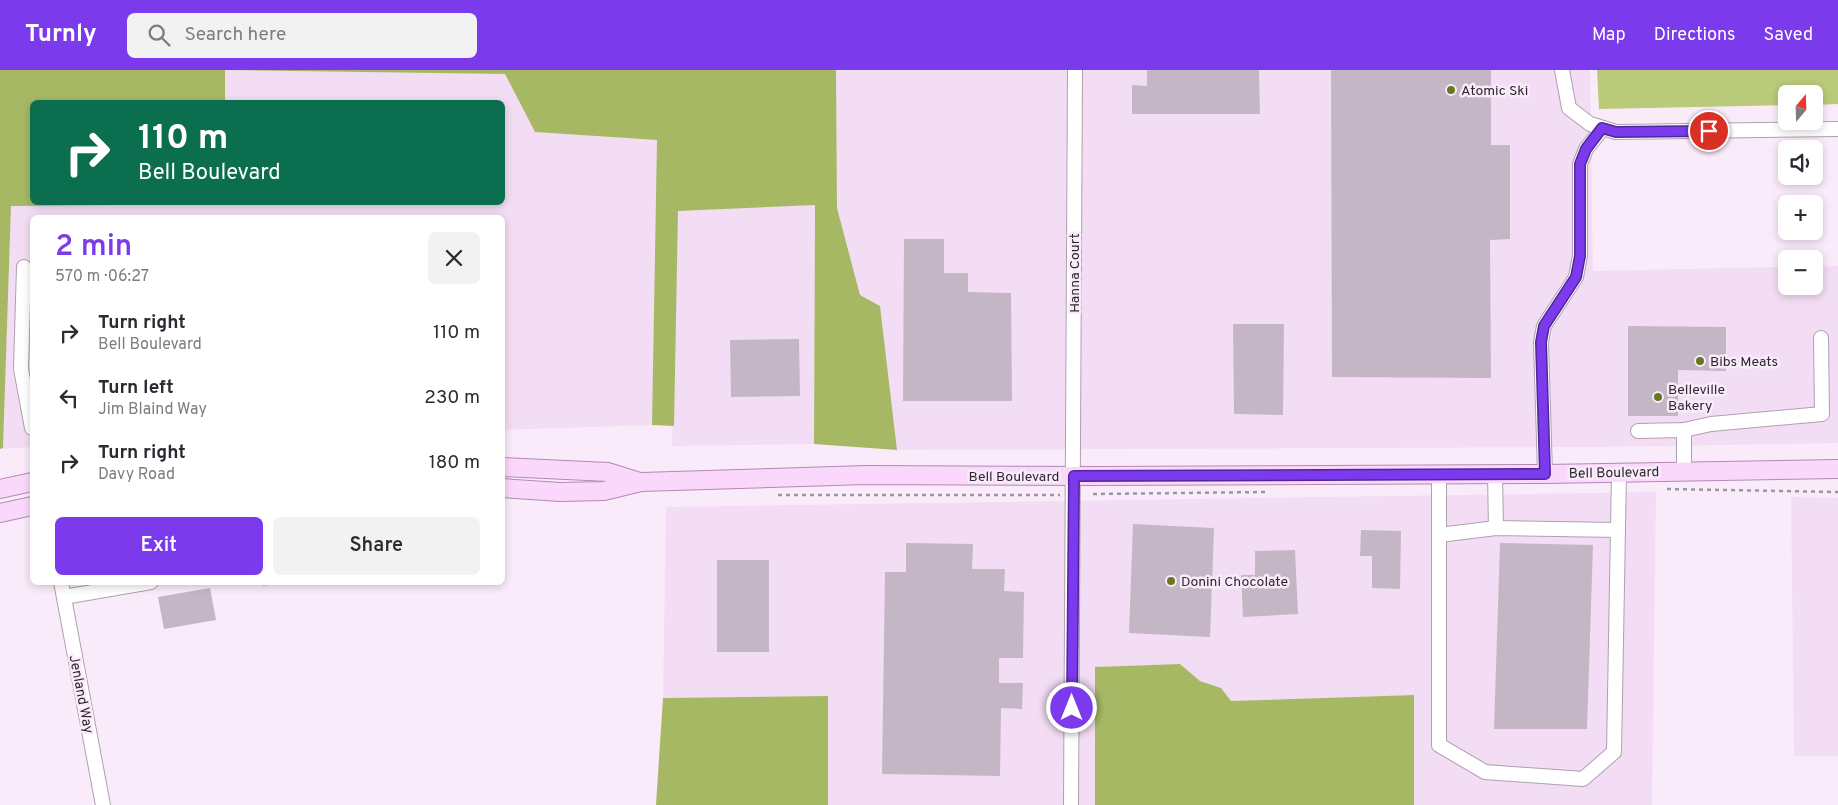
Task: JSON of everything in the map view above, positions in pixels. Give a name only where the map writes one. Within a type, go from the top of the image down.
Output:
[{"type":"main road","name":"Bell Boulevard","points":[[505,467],[608,472],[641,482]]},
{"type":"main road","name":"Bell Boulevard","points":[[505,488],[560,492],[604,491],[641,482],[857,475],[1545,474],[1838,469]]},
{"type":"main road","points":[[0,489],[30,482]]},
{"type":"main road","points":[[0,513],[30,506]]},
{"type":"street","name":"Hanna Court","points":[[1071,805],[1075,70]]},
{"type":"street","points":[[1562,70],[1569,108],[1590,124],[1616,132],[1838,129]]},
{"type":"street","points":[[1545,474],[1541,342],[1544,326],[1576,277],[1580,256],[1580,164],[1586,149],[1602,128]]},
{"type":"street","points":[[24,267],[21,370],[30,417]]},
{"type":"street","points":[[1638,430],[1684,430],[1711,424],[1822,414],[1821,338]]},
{"type":"street","points":[[1684,430],[1684,471]]},
{"type":"street","points":[[1439,474],[1439,745],[1485,772],[1583,779],[1614,752],[1619,472]]},
{"type":"street","points":[[1495,473],[1496,528]]},
{"type":"street","points":[[1439,535],[1496,528],[1618,530]]},
{"type":"street","name":"Jenland Way","points":[[62,585],[103,805]]},
{"type":"street","points":[[64,597],[134,585]]},
{"type":"path","points":[[774,494],[1062,495]]},
{"type":"shaded area","points":[[224,70],[505,74],[535,132],[658,140],[652,425],[505,430],[505,215],[30,215],[30,447],[3,449],[11,206],[505,205],[505,100],[225,100]]},
{"type":"shaded area","points":[[836,70],[1590,70],[1593,271],[1778,267],[1778,295],[1823,295],[1823,267],[1838,266],[1838,443],[1595,447],[897,450],[880,306],[860,295],[837,208]]},
{"type":"shaded area","points":[[815,205],[814,444],[672,446],[678,210]]},
{"type":"shaded area","points":[[1656,492],[1652,805],[1414,805],[1413,695],[1231,701],[1221,688],[1200,681],[1180,664],[1095,667],[1095,805],[828,805],[828,696],[663,698],[666,507]]},
{"type":"shaded area","points":[[1791,497],[1838,498],[1838,756],[1794,756]]},
{"type":"green space","points":[[0,70],[225,70],[225,100],[30,100],[30,205],[118,205],[11,206],[3,448],[0,449]]},
{"type":"green space","points":[[225,70],[836,70],[837,208],[860,295],[880,306],[897,450],[814,444],[815,205],[678,211],[674,426],[652,425],[657,140],[535,132],[505,74]]},
{"type":"green space","points":[[1597,70],[1838,70],[1838,104],[1823,105],[1823,85],[1778,85],[1778,105],[1599,109]]},
{"type":"green space","points":[[1180,664],[1200,681],[1221,688],[1231,701],[1414,695],[1414,805],[1095,805],[1095,667]]},
{"type":"green space","points":[[828,696],[828,805],[656,805],[663,698]]},
{"type":"building","points":[[1147,70],[1259,70],[1260,114],[1132,114],[1132,85],[1147,86]]},
{"type":"building","points":[[1331,70],[1491,70],[1491,145],[1510,145],[1510,239],[1490,240],[1491,378],[1332,377]]},
{"type":"building","points":[[904,239],[944,239],[944,273],[968,273],[968,292],[1011,293],[1012,401],[903,401]]},
{"type":"building","points":[[1233,324],[1284,324],[1283,415],[1234,414]]},
{"type":"building","points":[[1628,326],[1726,327],[1726,371],[1678,370],[1678,416],[1628,416]]},
{"type":"building","points":[[799,339],[800,396],[731,397],[730,340]]},
{"type":"building","name":"Donini Chocolate","points":[[1133,524],[1214,528],[1210,637],[1129,633]]},
{"type":"building","points":[[1361,530],[1401,531],[1400,589],[1372,588],[1372,556],[1360,556]]},
{"type":"building","points":[[906,543],[973,544],[972,569],[1005,569],[1004,591],[1024,592],[1023,658],[999,658],[999,683],[1023,683],[1022,709],[1001,708],[1000,776],[882,774],[885,572],[906,572]]},
{"type":"building","points":[[1500,543],[1593,545],[1587,729],[1494,729]]},
{"type":"building","points":[[1295,550],[1298,614],[1243,617],[1241,575],[1255,575],[1255,551]]},
{"type":"building","points":[[717,560],[769,560],[769,652],[717,652]]},
{"type":"building","points":[[210,588],[216,620],[164,629],[158,597]]},
{"type":"place","name":"Atomic Ski","points":[[1451,90]]},
{"type":"place","name":"Bibs Meats","points":[[1700,361]]},
{"type":"place","name":"Belleville Bakery","points":[[1658,397]]},
{"type":"place","name":"Donini Chocolate","points":[[1171,581]]},
{"type":"route","points":[[1072,708],[1074,476],[1545,474],[1541,342],[1544,326],[1576,277],[1580,256],[1580,164],[1586,149],[1602,128],[1616,132],[1709,131]]}]
